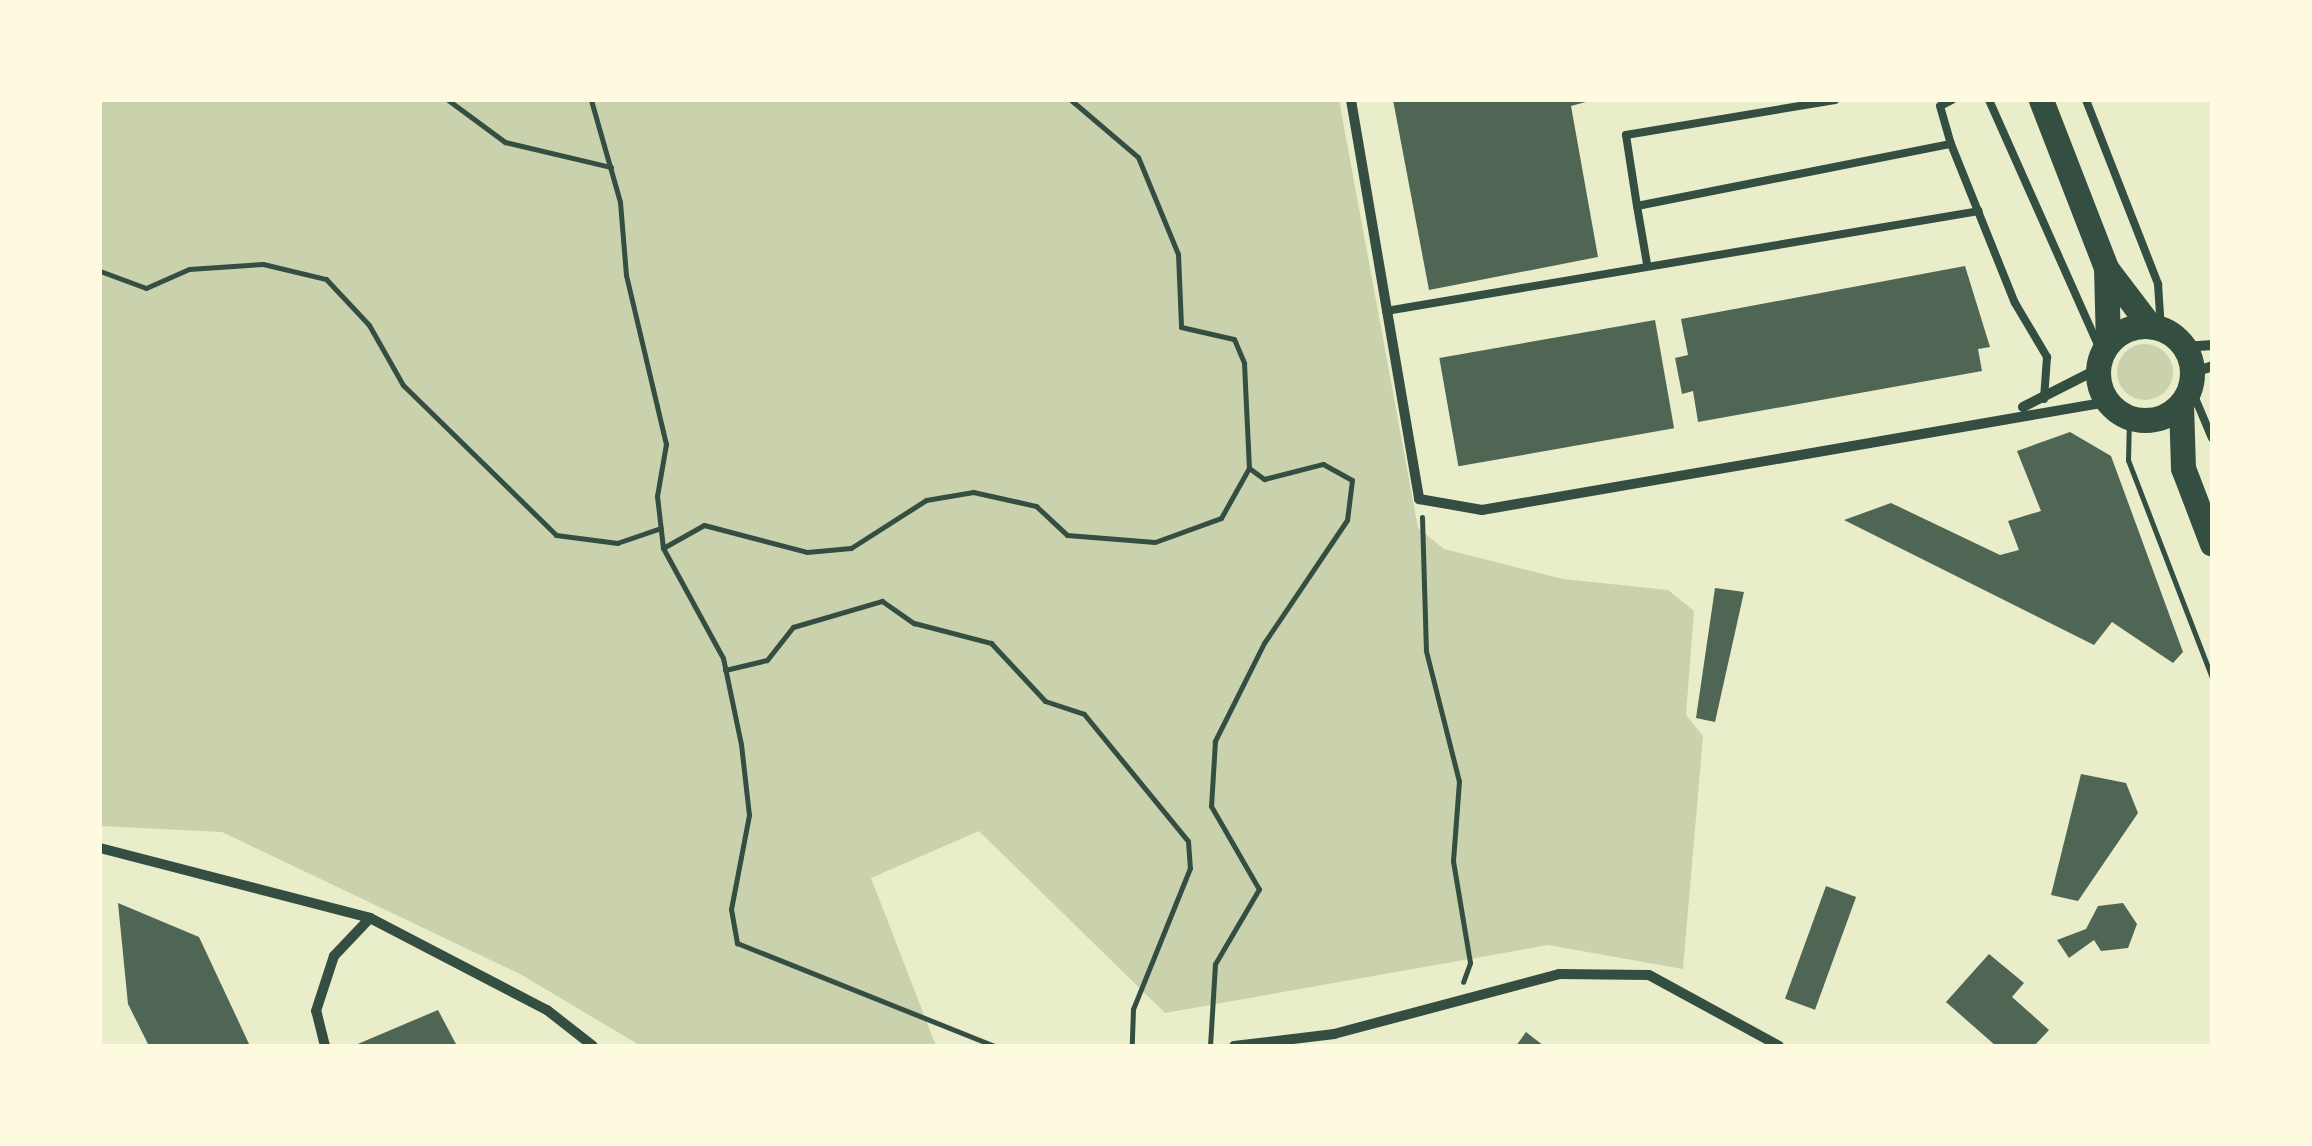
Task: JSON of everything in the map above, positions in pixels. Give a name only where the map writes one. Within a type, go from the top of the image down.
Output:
[{"type":"main road","points":[[2042,100],[2106,268],[2156,327],[2184,346],[2194,382],[2183,468]]},
{"type":"main road","points":[[2106,268],[2103,355],[2107,402],[2137,419],[2183,468],[2212,544]]},
{"type":"main road","points":[[2103,355],[2156,327]]},
{"type":"main road","points":[[2137,419],[2194,382]]},
{"type":"street","points":[[1351,100],[1419,499],[1482,510],[2000,414],[2107,402]]},
{"type":"street","points":[[2184,346],[2212,346]]},
{"type":"street","points":[[2000,414],[2044,400],[2103,355]]},
{"type":"street","points":[[100,848],[370,918],[547,1010],[593,1046]]},
{"type":"street","points":[[325,1046],[316,1011],[334,956],[370,918]]},
{"type":"street","points":[[1234,1046],[1334,1034],[1457,997],[1559,974],[1649,975],[1780,1046]]},
{"type":"lane","points":[[1647,264],[1626,135],[1835,100]]},
{"type":"lane","points":[[1928,100],[1940,106],[1979,211],[2047,356],[2044,400]]},
{"type":"lane","points":[[1940,106],[1952,100]]},
{"type":"lane","points":[[1989,100],[2103,355]]},
{"type":"lane","points":[[2086,100],[2158,284],[2156,327]]},
{"type":"lane","points":[[1637,206],[1951,144]]},
{"type":"lane","points":[[1386,310],[1979,211]]},
{"type":"lane","points":[[2194,382],[2212,438]]},
{"type":"path","points":[[448,100],[505,142],[611,167]]},
{"type":"path","points":[[591,100],[611,167],[666,444],[663,548],[725,670],[750,815],[731,910],[736,943],[995,1046]]},
{"type":"path","points":[[663,548],[704,524],[806,552],[850,548],[881,521],[972,492],[1036,506],[1067,534],[1155,542],[1221,518],[1249,468],[1244,362],[1234,339],[1181,328],[1178,254],[1138,157],[1071,100]]},
{"type":"path","points":[[100,271],[146,288],[189,269],[263,264],[326,280],[369,325],[404,384],[556,534],[617,543],[661,528]]},
{"type":"path","points":[[2137,419],[2128,460],[2212,678]]},
{"type":"path","points":[[1210,1046],[1216,964],[1259,889],[1211,806],[1215,740],[1264,643],[1347,520],[1352,480],[1323,464],[1264,479],[1249,468]]},
{"type":"path","points":[[1419,499],[1429,560],[1426,651],[1459,781],[1453,861],[1470,962],[1457,997]]},
{"type":"path","points":[[725,670],[766,660],[793,627],[882,602],[914,623],[991,643],[1045,701],[1084,714],[1188,841],[1190,868],[1132,1009],[1132,1046]]},
{"type":"green space","points":[[100,100],[1339,100],[1418,528],[1444,549],[1563,579],[1668,590],[1694,611],[1686,715],[1703,736],[1683,969],[1548,945],[1165,1013],[979,831],[871,878],[936,1046],[641,1046],[520,974],[222,832],[100,826]]},
{"type":"green space","points":[[2145,344],[2165,352],[2173,372],[2165,392],[2145,400],[2125,392],[2117,372],[2125,352]]},
{"type":"building","points":[[1393,100],[1593,100],[1571,106],[1598,257],[1429,290]]},
{"type":"building","points":[[1965,266],[1990,347],[1978,349],[1982,371],[1698,422],[1693,391],[1682,394],[1675,358],[1688,355],[1681,319]]},
{"type":"building","points":[[1655,320],[1674,428],[1458,466],[1439,358]]},
{"type":"building","points":[[2070,432],[2111,456],[2183,652],[2173,663],[2112,622],[2094,645],[1844,520],[1891,503],[2000,555],[2019,550],[2008,521],[2041,511],[2017,451]]},
{"type":"building","points":[[1715,588],[1744,592],[1715,722],[1696,718]]},
{"type":"building","points":[[2081,774],[2126,783],[2138,813],[2078,901],[2051,895]]},
{"type":"building","points":[[1826,886],[1856,897],[1815,1010],[1785,999]]},
{"type":"building","points":[[118,903],[199,937],[250,1046],[149,1046],[128,1004]]},
{"type":"building","points":[[2123,903],[2137,924],[2128,948],[2101,951],[2094,940],[2069,958],[2057,940],[2086,929],[2098,906]]},
{"type":"building","points":[[1989,954],[2024,983],[2012,997],[2049,1030],[2034,1046],[1996,1046],[1946,1002]]},
{"type":"building","points":[[438,1010],[457,1046],[353,1046]]},
{"type":"building","points":[[1526,1032],[1544,1046],[1516,1046]]}]
